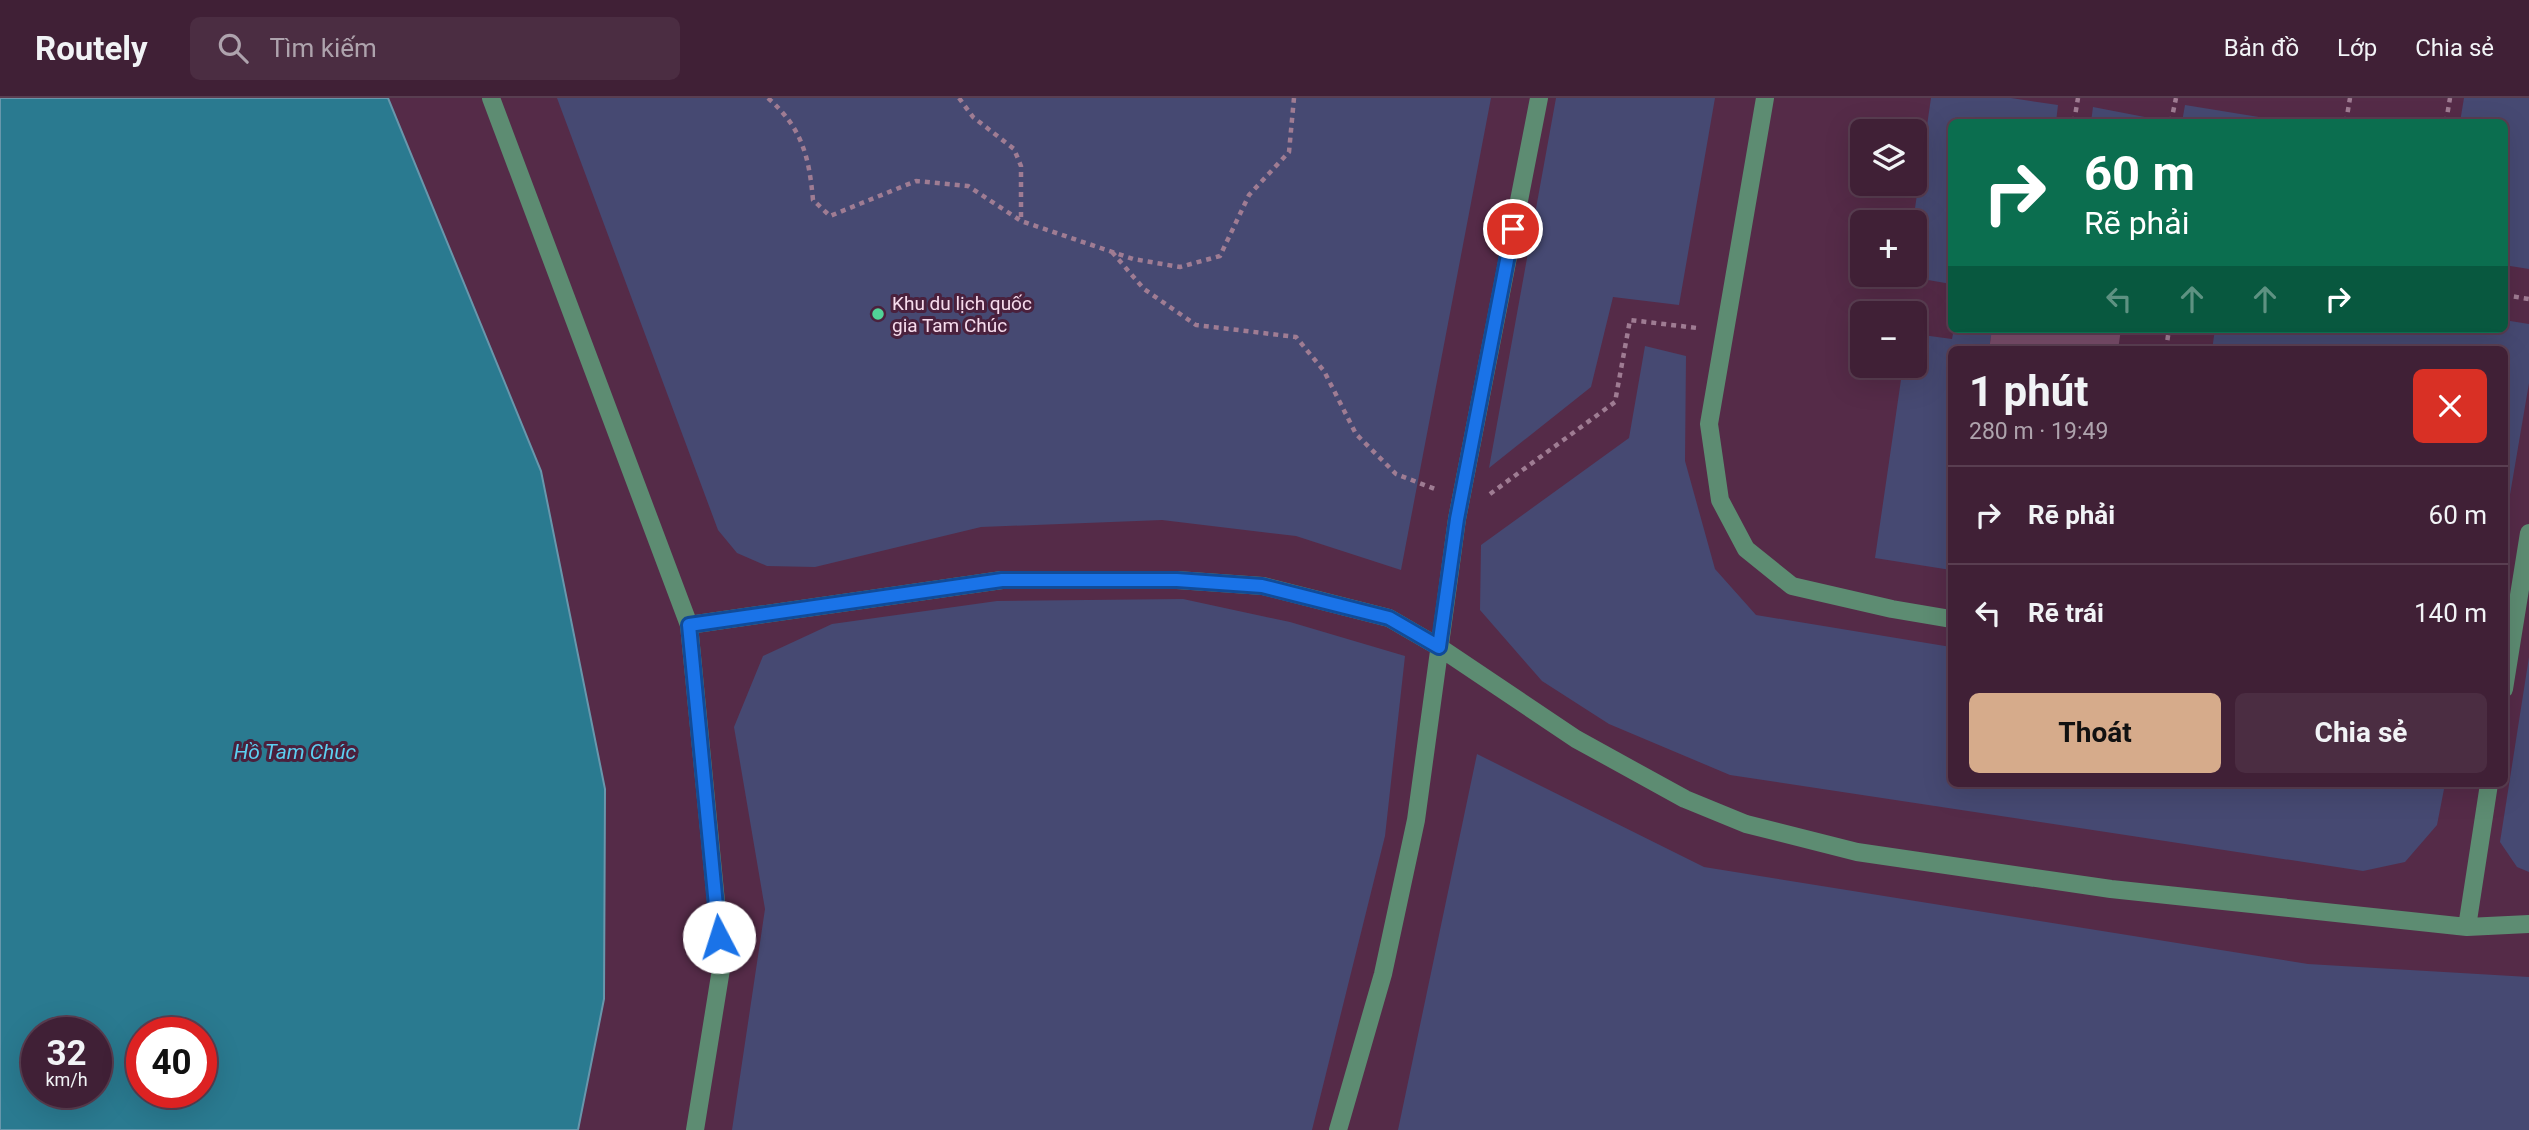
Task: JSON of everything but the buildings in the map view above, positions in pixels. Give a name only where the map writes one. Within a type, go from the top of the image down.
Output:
[{"type":"street","points":[[491,98],[689,625],[722,963],[695,1130]]},
{"type":"street","points":[[1338,1130],[1383,974],[1416,820],[1457,519],[1539,98]]},
{"type":"street","points":[[1765,98],[1709,424],[1720,499],[1746,550],[1792,586],[1892,609],[1948,618]]},
{"type":"street","points":[[2508,664],[2529,533]]},
{"type":"street","points":[[689,625],[1002,580],[1177,580],[1262,586],[1389,618],[1439,647],[1576,739],[1685,799],[1746,824],[1857,852],[2097,887],[2467,927],[2529,924]]},
{"type":"street","points":[[2467,927],[2489,787]]},
{"type":"path","points":[[768,98],[789,117],[810,166],[813,200],[830,216],[916,181],[968,186],[1021,221],[1112,252],[1180,267],[1220,257],[1249,195],[1289,152],[1294,98]]},
{"type":"path","points":[[959,98],[973,117],[1014,149],[1021,166],[1021,221]]},
{"type":"path","points":[[2074,119],[2078,98]]},
{"type":"path","points":[[2172,119],[2175,98]]},
{"type":"path","points":[[2346,119],[2350,98]]},
{"type":"path","points":[[2446,119],[2450,98]]},
{"type":"path","points":[[1112,252],[1144,289],[1196,325],[1296,337],[1324,371],[1356,434],[1396,474],[1433,487],[1457,519],[1615,402],[1630,320],[1725,330]]},
{"type":"path","points":[[2508,296],[2529,299]]},
{"type":"shaded area","points":[[557,98],[1491,98],[1401,570],[1296,536],[1162,520],[981,527],[815,567],[767,566],[737,553],[718,530]]},
{"type":"shaded area","points":[[1556,98],[1715,98],[1679,305],[1613,297],[1591,387],[1489,468]]},
{"type":"shaded area","points":[[1931,98],[2011,98],[2058,105],[2056,119],[1948,119],[1948,283],[1927,280],[1927,210],[1915,210],[1917,196],[1927,196],[1927,126]]},
{"type":"shaded area","points":[[2464,98],[2529,98],[2529,269],[2508,266],[2508,119],[2460,119]]},
{"type":"shaded area","points":[[2185,105],[2271,119],[2183,119]]},
{"type":"shaded area","points":[[2093,107],[2150,118],[2150,119],[2091,119]]},
{"type":"shaded area","points":[[2508,321],[2529,324],[2529,383],[2508,506],[2508,346],[2213,346],[2214,333],[2508,333]]},
{"type":"shaded area","points":[[1953,333],[1991,333],[1990,346],[1948,346],[1948,570],[1875,558],[1901,378],[1927,378],[1927,336],[1952,339]]},
{"type":"shaded area","points":[[1645,346],[1686,356],[1685,461],[1715,569],[1756,615],[1948,647],[1948,787],[2444,787],[2437,825],[2405,862],[2363,871],[1730,775],[1609,724],[1542,681],[1480,610],[1481,545],[1629,438]]},
{"type":"shaded area","points":[[1183,599],[1290,622],[1405,656],[1385,836],[1312,1130],[732,1130],[765,909],[734,727],[763,656],[832,624],[997,601]]},
{"type":"shaded area","points":[[2529,657],[2529,872],[2517,867],[2500,842]]},
{"type":"shaded area","points":[[1477,754],[1704,867],[2308,964],[2529,977],[2529,1130],[1398,1130]]},
{"type":"water","name":"Hồ Tam Chúc","points":[[0,98],[388,98],[541,471],[605,789],[604,999],[578,1130],[0,1130]]},
{"type":"place","name":"Khu du lịch quốc gia Tam Chúc","points":[[878,314]]},
{"type":"route","points":[[719,937],[689,625],[1002,580],[1177,580],[1262,586],[1389,618],[1439,647],[1457,519],[1513,229]]}]
